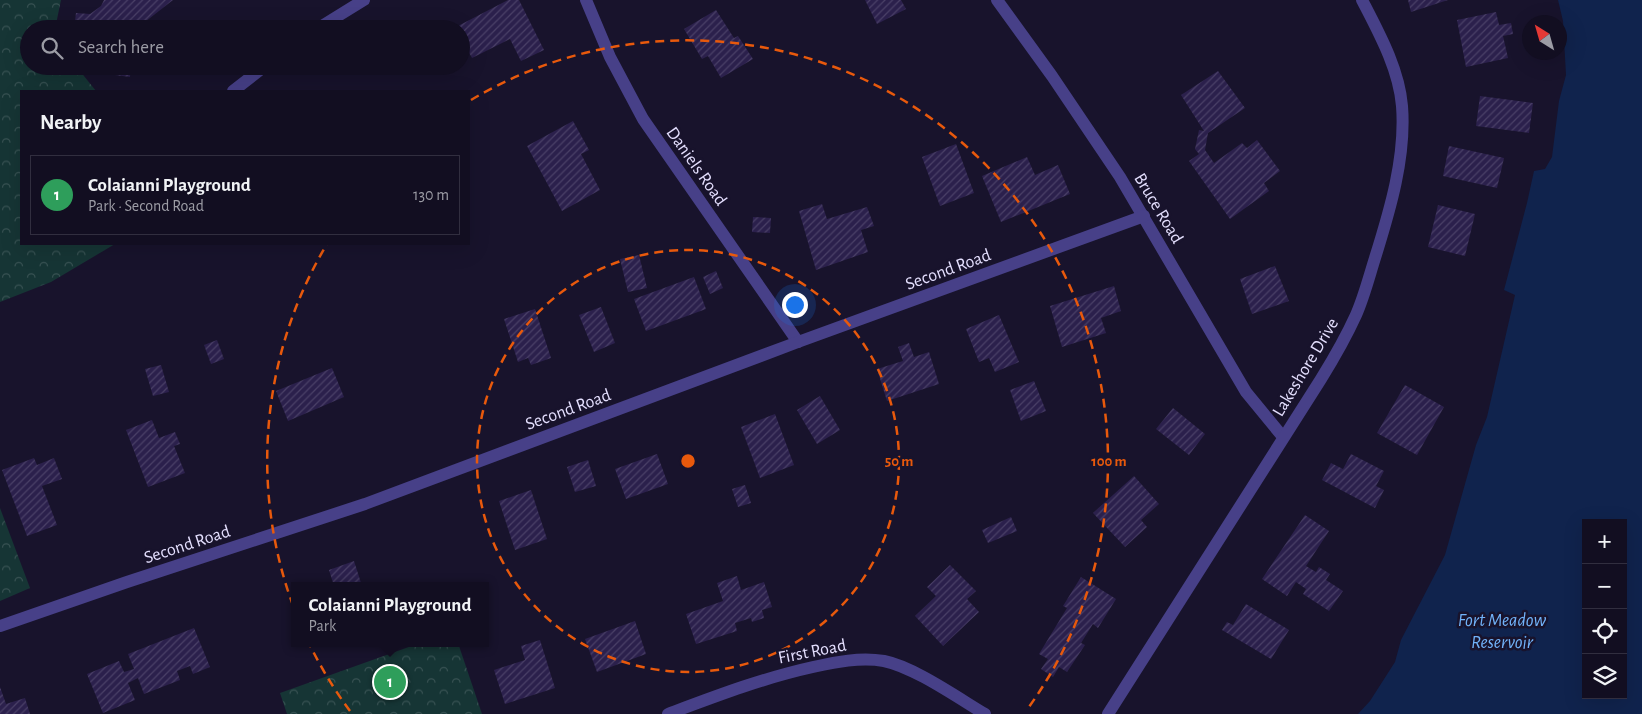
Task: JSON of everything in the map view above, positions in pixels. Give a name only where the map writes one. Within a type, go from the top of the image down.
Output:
[{"type":"street","points":[[332,20],[364,0]]},
{"type":"street","name":"Daniels Road","points":[[586,0],[610,58],[643,119],[798,342]]},
{"type":"street","name":"Bruce Road","points":[[997,0],[1090,131],[1144,216],[1242,386],[1284,437]]},
{"type":"street","name":"Lakeshore Drive","points":[[1108,714],[1322,378],[1356,315],[1390,211],[1402,136],[1402,105],[1395,73],[1380,36],[1362,0]]},
{"type":"street","points":[[234,90],[253,75]]},
{"type":"street","name":"Second Road","points":[[0,626],[365,504],[798,342],[1144,216]]},
{"type":"street","name":"First Road","points":[[668,714],[756,681],[835,662],[862,660],[884,662],[908,669],[985,714]]},
{"type":"green space","points":[[0,0],[61,0],[57,20],[20,20],[20,75],[83,75],[95,90],[20,90],[20,245],[113,245],[51,282],[0,302]]},
{"type":"green space","points":[[0,508],[30,588],[0,601]]},
{"type":"green space","points":[[409,647],[459,647],[482,714],[287,714],[280,693]]},
{"type":"water","name":"Fort Meadow Reservoir","points":[[1558,0],[1642,0],[1642,714],[1358,714],[1370,701],[1395,662],[1401,640],[1445,555],[1476,445],[1487,417],[1515,295],[1504,290],[1534,171],[1545,169],[1552,157],[1559,101],[1566,75],[1567,15],[1562,15]]},
{"type":"building","points":[[104,0],[173,0],[147,20],[75,20],[76,13],[90,14],[101,6]]},
{"type":"building","points":[[508,0],[519,0],[544,50],[521,61],[510,39],[472,58],[470,54],[469,20]]},
{"type":"building","points":[[865,0],[901,0],[906,9],[877,24]]},
{"type":"building","points":[[1408,0],[1448,0],[1411,12]]},
{"type":"building","points":[[716,10],[734,38],[738,36],[753,59],[721,78],[708,56],[702,59],[684,29]]},
{"type":"building","points":[[1496,12],[1499,25],[1511,23],[1513,34],[1503,36],[1508,58],[1466,67],[1457,20]]},
{"type":"building","points":[[1218,71],[1245,108],[1208,133],[1205,150],[1214,163],[1242,143],[1247,148],[1257,140],[1280,171],[1264,183],[1269,191],[1230,219],[1189,161],[1199,154],[1195,149],[1199,130],[1204,131],[1181,95]]},
{"type":"building","points":[[1480,96],[1533,103],[1529,133],[1476,126]]},
{"type":"building","points":[[573,121],[589,150],[581,154],[600,190],[562,211],[527,146]]},
{"type":"building","points":[[956,144],[974,193],[940,206],[922,157]]},
{"type":"building","points":[[1449,146],[1504,158],[1497,188],[1443,176]]},
{"type":"building","points":[[1027,157],[1035,175],[1058,165],[1070,194],[1001,222],[982,176]]},
{"type":"building","points":[[822,204],[827,219],[867,207],[874,226],[861,230],[868,252],[816,270],[799,211]]},
{"type":"building","points":[[1438,205],[1475,214],[1465,256],[1428,247]]},
{"type":"building","points":[[753,217],[771,218],[770,233],[752,232]]},
{"type":"building","points":[[639,255],[647,288],[628,292],[620,259]]},
{"type":"building","points":[[1275,266],[1289,301],[1252,314],[1240,279]]},
{"type":"building","points":[[716,271],[723,288],[710,294],[703,277]]},
{"type":"building","points":[[694,277],[706,309],[646,331],[634,299]]},
{"type":"building","points":[[1114,286],[1121,311],[1101,318],[1106,333],[1062,347],[1050,306]]},
{"type":"building","points":[[601,307],[615,343],[594,352],[579,315]]},
{"type":"building","points":[[535,309],[551,358],[531,365],[528,358],[518,362],[504,319]]},
{"type":"building","points":[[999,315],[1019,362],[995,372],[989,358],[979,362],[966,329]]},
{"type":"building","points":[[217,340],[224,359],[211,364],[204,345]]},
{"type":"building","points":[[909,343],[914,357],[929,352],[939,384],[887,401],[877,369],[903,361],[898,347]]},
{"type":"building","points":[[161,365],[169,392],[153,396],[145,369]]},
{"type":"building","points":[[332,368],[344,397],[288,421],[276,391]]},
{"type":"building","points":[[1034,381],[1046,411],[1021,421],[1010,390]]},
{"type":"building","points":[[1405,385],[1444,407],[1417,455],[1377,433]]},
{"type":"building","points":[[820,396],[840,430],[817,444],[797,410]]},
{"type":"building","points":[[1173,408],[1205,434],[1189,455],[1156,429]]},
{"type":"building","points":[[775,414],[794,465],[760,478],[741,427]]},
{"type":"building","points":[[152,420],[159,438],[175,432],[180,444],[174,446],[185,473],[148,487],[126,430]]},
{"type":"building","points":[[657,454],[668,484],[626,499],[615,469]]},
{"type":"building","points":[[1351,454],[1384,471],[1376,486],[1384,490],[1375,508],[1322,480],[1331,463],[1343,469]]},
{"type":"building","points":[[34,458],[37,465],[54,458],[62,479],[42,486],[57,525],[27,536],[2,470]]},
{"type":"building","points":[[588,460],[596,486],[575,492],[567,467]]},
{"type":"building","points":[[1134,476],[1159,504],[1141,520],[1147,527],[1125,547],[1093,513]]},
{"type":"building","points":[[745,485],[751,503],[738,507],[732,489]]},
{"type":"building","points":[[531,490],[547,539],[515,550],[499,501]]},
{"type":"building","points":[[1305,515],[1329,531],[1306,566],[1316,572],[1319,567],[1330,574],[1326,580],[1343,591],[1329,611],[1303,594],[1306,589],[1296,582],[1287,596],[1262,579]]},
{"type":"building","points":[[1011,517],[1017,531],[988,543],[982,530]]},
{"type":"building","points":[[354,561],[361,582],[333,582],[329,570]]},
{"type":"building","points":[[950,565],[976,591],[967,599],[979,612],[943,646],[915,616],[936,596],[927,587]]},
{"type":"building","points":[[737,576],[741,590],[764,582],[772,607],[762,610],[764,618],[752,622],[751,618],[735,623],[737,631],[696,644],[686,614],[723,601],[717,583]]},
{"type":"building","points":[[1081,577],[1116,599],[1098,628],[1093,624],[1081,643],[1085,645],[1067,672],[1059,667],[1053,677],[1041,669],[1048,659],[1039,654],[1067,608],[1063,606]]},
{"type":"building","points":[[1246,604],[1289,630],[1271,659],[1222,630],[1227,622],[1233,625]]},
{"type":"building","points":[[635,621],[646,654],[597,672],[585,639]]},
{"type":"building","points":[[194,628],[210,667],[193,674],[190,666],[177,671],[180,680],[144,694],[138,678],[128,683],[135,700],[103,713],[87,674],[119,661],[124,672],[134,669],[128,654]]},
{"type":"building","points":[[540,640],[555,688],[505,704],[494,670],[525,660],[521,646]]},
{"type":"building","points":[[0,687],[6,704],[25,698],[30,714],[0,714]]},
{"type":"place","name":"Colaianni Playground","points":[[390,682]]}]
